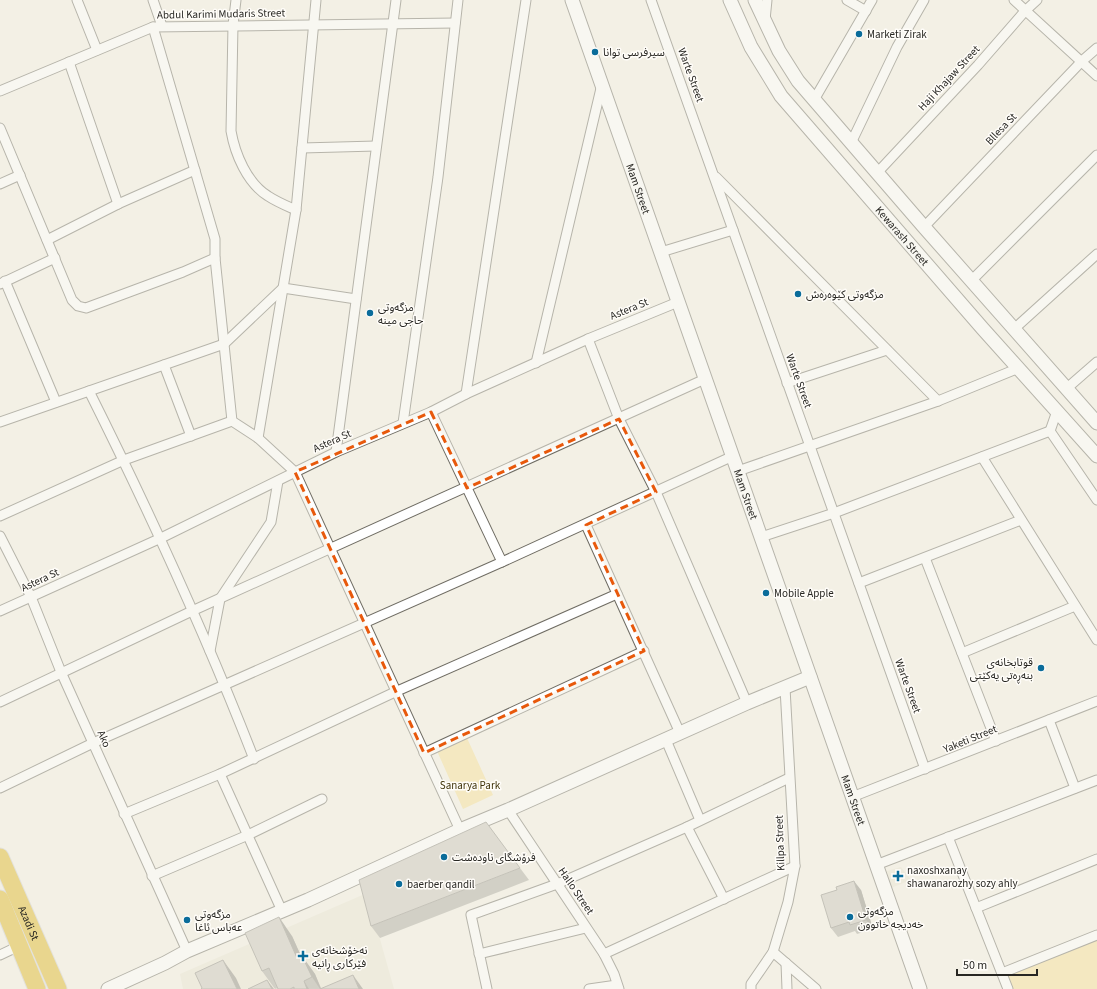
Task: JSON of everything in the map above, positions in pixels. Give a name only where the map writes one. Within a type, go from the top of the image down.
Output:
[{"type":"highway","name":"Azadi St","points":[[0,857],[58,989]]},
{"type":"highway","name":"Azadi St","points":[[0,899],[37,989]]},
{"type":"street","points":[[77,0],[96,50]]},
{"type":"street","points":[[153,0],[158,26],[195,170],[215,239],[215,258],[232,421]]},
{"type":"street","points":[[236,0],[233,26],[231,131],[233,144],[243,167],[260,189],[268,196],[296,210]]},
{"type":"street","points":[[258,438],[296,210],[316,0]]},
{"type":"street","points":[[336,452],[396,0]]},
{"type":"street","points":[[403,423],[436,184],[458,0]]},
{"type":"street","points":[[466,394],[526,0]]},
{"type":"street","name":"Mam Street","points":[[572,0],[920,989]]},
{"type":"street","name":"Warte Street","points":[[651,0],[925,769]]},
{"type":"street","name":"Kewarash Street","points":[[730,0],[751,47],[781,96],[983,329],[1097,456]]},
{"type":"street","name":"Kewarash Street","points":[[755,0],[764,22],[788,67],[814,100],[852,141],[924,227],[972,280],[1013,330],[1097,423]]},
{"type":"street","points":[[764,22],[767,0]]},
{"type":"street","points":[[847,0],[866,11]]},
{"type":"street","points":[[814,100],[872,0]]},
{"type":"street","points":[[852,141],[897,47],[924,0]]},
{"type":"street","points":[[1014,0],[1097,76]]},
{"type":"street","name":"‌Haji Khajaw Street","points":[[878,173],[973,71],[1025,11],[1037,0]]},
{"type":"street","name":"Abdul Karimi Mudaris Street","points":[[0,91],[96,50],[158,26],[455,23]]},
{"type":"street","name":"Bllesa St","points":[[924,227],[1082,61],[1097,48]]},
{"type":"street","points":[[69,62],[118,204]]},
{"type":"street","points":[[536,363],[602,84]]},
{"type":"street","points":[[0,128],[72,300],[78,306],[86,308],[183,272],[215,258]]},
{"type":"street","points":[[302,148],[376,146]]},
{"type":"street","points":[[972,280],[1097,155]]},
{"type":"street","points":[[47,240],[118,204],[195,170]]},
{"type":"street","points":[[713,174],[938,401]]},
{"type":"street","points":[[0,184],[20,175]]},
{"type":"street","points":[[661,252],[733,230]]},
{"type":"street","points":[[1013,330],[1097,254]]},
{"type":"street","points":[[55,258],[2,283],[56,402]]},
{"type":"street","points":[[283,288],[356,299]]},
{"type":"street","points":[[0,422],[224,344],[283,288]]},
{"type":"street","name":"Astera St","points":[[0,611],[161,538],[336,452],[431,412],[466,394],[588,339],[678,302]]},
{"type":"street","points":[[983,329],[1001,315]]},
{"type":"street","points":[[588,339],[619,418],[656,492],[747,703]]},
{"type":"street","points":[[787,383],[886,350]]},
{"type":"street","points":[[1066,388],[1097,362]]},
{"type":"street","points":[[164,365],[191,436]]},
{"type":"street","points":[[738,471],[938,401],[1019,368]]},
{"type":"street","points":[[1032,383],[1048,369]]},
{"type":"street","points":[[0,702],[192,611],[467,488],[705,379]]},
{"type":"street","points":[[89,390],[161,538],[225,684],[254,759]]},
{"type":"street","points":[[761,537],[834,513],[1050,431],[1057,411]]},
{"type":"street","points":[[431,412],[502,562]]},
{"type":"street","points":[[232,421],[258,438],[295,472],[332,549],[366,623],[395,692],[460,830]]},
{"type":"street","points":[[0,516],[124,460],[232,421]]},
{"type":"street","points":[[1050,431],[1097,500]]},
{"type":"street","points":[[0,788],[93,743],[586,525],[732,456]]},
{"type":"street","points":[[982,457],[1097,640]]},
{"type":"street","points":[[210,651],[220,599],[271,522],[278,481]]},
{"type":"street","points":[[859,583],[1021,520]]},
{"type":"street","points":[[586,525],[680,733]]},
{"type":"street","name":"Ako","points":[[0,536],[31,597],[61,672],[187,951]]},
{"type":"street","points":[[925,558],[996,741]]},
{"type":"street","points":[[124,814],[254,759],[395,692],[617,594]]},
{"type":"street","points":[[962,654],[1075,606]]},
{"type":"street","points":[[424,753],[644,651]]},
{"type":"street","points":[[108,989],[187,951],[282,911],[460,830],[747,703],[810,677]]},
{"type":"street","name":"Killpa Street","points":[[751,989],[752,984],[773,952],[788,902],[795,866],[785,688]]},
{"type":"street","name":"Yaketi Street","points":[[852,797],[1097,701]]},
{"type":"street","points":[[1049,720],[1075,788]]},
{"type":"street","points":[[666,740],[700,820]]},
{"type":"street","points":[[220,774],[282,911]]},
{"type":"street","points":[[487,989],[478,954],[471,914],[557,884],[687,827],[789,778]]},
{"type":"street","points":[[876,865],[1097,780]]},
{"type":"street","points":[[152,876],[248,835],[322,799]]},
{"type":"street","name":"Hallo Street","points":[[508,810],[604,954],[618,987]]},
{"type":"street","points":[[687,827],[724,899]]},
{"type":"street","points":[[948,837],[1008,989]]},
{"type":"street","points":[[976,908],[1097,860]]},
{"type":"street","points":[[604,954],[795,866]]},
{"type":"street","points":[[478,954],[586,928]]},
{"type":"street","points":[[1002,973],[1097,935]]},
{"type":"street","points":[[0,955],[19,946]]},
{"type":"street","points":[[773,952],[816,989]]},
{"type":"street","points":[[786,963],[787,989]]},
{"type":"street","points":[[118,989],[132,978]]},
{"type":"street","points":[[589,989],[618,987]]},
{"type":"highlighted area","points":[[431,412],[467,488],[619,419],[656,492],[586,525],[644,651],[424,753],[295,472]]},
{"type":"shaded area","name":"naxoshxanay shawanarozhy sozy ahly","points":[[901,867],[911,880],[891,888],[887,871]]},
{"type":"shaded area","name":"نەخۆشخانەی فێرکاری ڕانیە","points":[[367,893],[394,989],[183,989],[180,974]]},
{"type":"green space","name":"Sanarya Park","points":[[467,738],[493,795],[463,809],[437,751]]},
{"type":"green space","points":[[1097,939],[1097,989],[1013,989],[1007,976]]},
{"type":"building","points":[[486,822],[520,868],[371,926],[359,880]]},
{"type":"building","name":"مزگەوتی خەدیجە خاتوون","points":[[854,881],[866,920],[850,925],[849,922],[831,928],[821,895],[837,890],[836,887]]},
{"type":"building","points":[[279,917],[297,958],[302,956],[312,977],[304,981],[307,989],[294,989],[294,987],[290,989],[278,989],[269,968],[262,971],[245,933]]},
{"type":"building","points":[[223,960],[237,989],[201,989],[202,988],[195,973]]},
{"type":"building","points":[[353,975],[359,989],[320,989]]},
{"type":"building","points":[[267,980],[272,989],[248,989]]},
{"type":"place","name":"Marketi Zirak","points":[[859,34]]},
{"type":"place","name":"سيرفرسى توانا","points":[[595,52]]},
{"type":"place","name":"مزگەوتی کێوەرەش","points":[[798,294]]},
{"type":"place","name":"مزگەوتی حاجی مینە","points":[[370,313]]},
{"type":"place","name":"Mobile Apple","points":[[766,593]]},
{"type":"place","name":"قوتابخانەی بنەڕەتی یەکێتی","points":[[1041,668]]},
{"type":"place","name":"فرۆشگای ناوده‌شت","points":[[444,857]]},
{"type":"place","name":"naxoshxanay shawanarozhy sozy ahly","points":[[898,876]]},
{"type":"place","name":"baerber qandil","points":[[399,884]]},
{"type":"place","name":"مزگەوتی خەدیجە خاتوون","points":[[850,917]]},
{"type":"place","name":"مزگەوتی عەباس ئاغا","points":[[187,920]]},
{"type":"place","name":"نەخۆشخانەی فێرکاری ڕانیە","points":[[303,956]]}]
